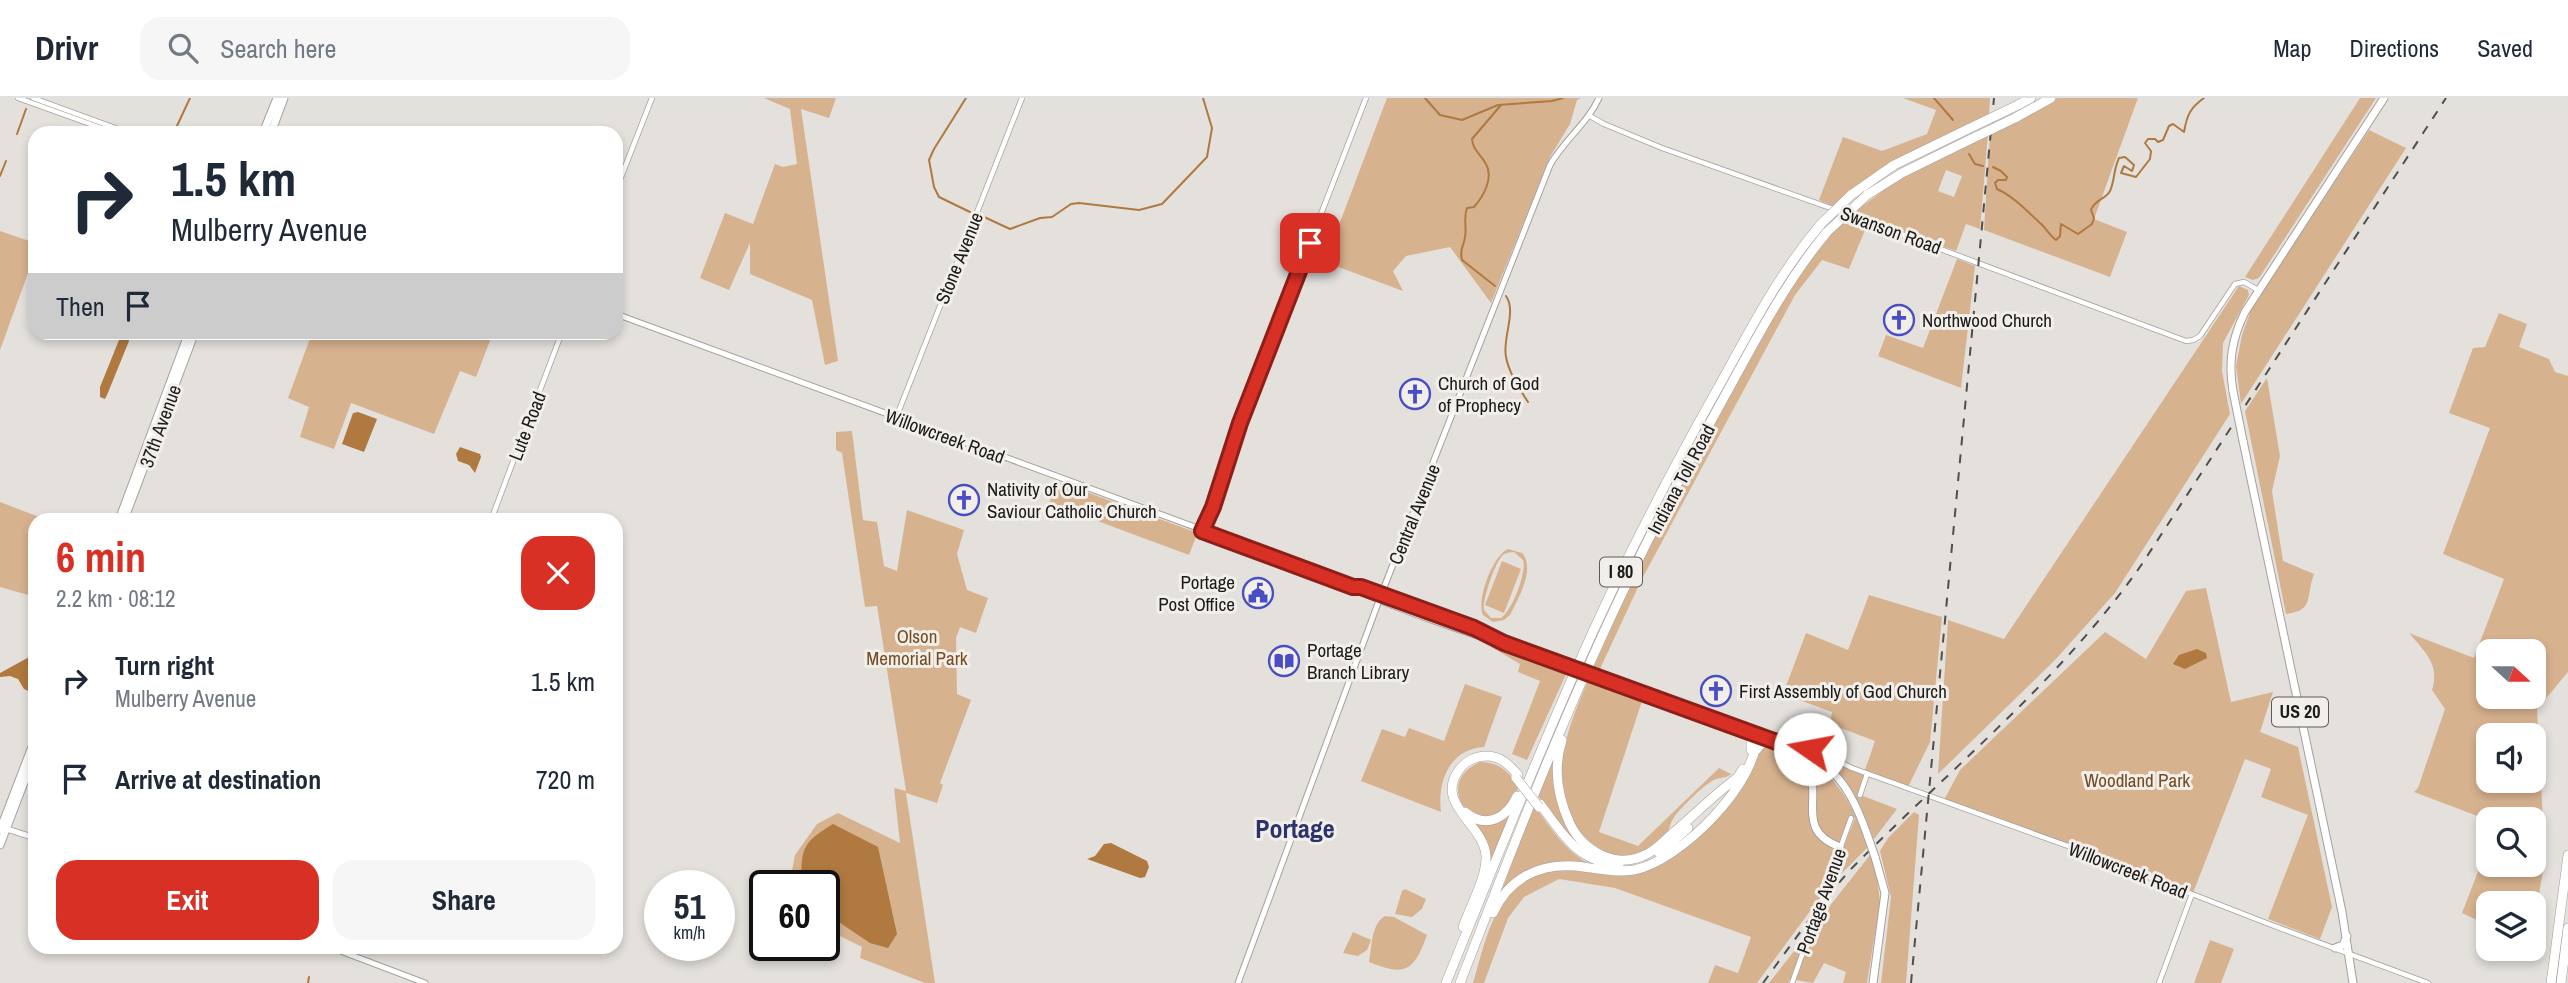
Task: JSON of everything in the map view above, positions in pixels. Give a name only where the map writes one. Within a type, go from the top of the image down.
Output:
[{"type":"highway","name":"Indiana Toll Road","points":[[1447,980],[1559,709],[1622,571],[1691,437],[1781,277],[1851,195],[1894,165],[2031,98]]},
{"type":"highway","name":"Indiana Toll Road","points":[[1460,982],[1574,698],[1631,575],[1691,458],[1790,282],[1824,228],[1867,195],[1902,173],[2051,98]]},
{"type":"highway","points":[[1574,698],[1559,749],[1558,780],[1570,824],[1582,841],[1604,857],[1626,860],[1646,855],[1738,777]]},
{"type":"highway","points":[[1517,776],[1499,762],[1488,759],[1474,761],[1464,768],[1457,779],[1457,800],[1467,815],[1479,820],[1492,821],[1509,811],[1559,709]]},
{"type":"highway","points":[[1740,728],[1751,739],[1752,753]]},
{"type":"highway","points":[[1460,982],[1496,905],[1518,880],[1550,866],[1622,871],[1658,862],[1686,841],[1730,799],[1745,775],[1757,735]]},
{"type":"highway","points":[[1539,806],[1572,846],[1585,856],[1603,863],[1630,864],[1662,851],[1725,794],[1752,753],[1761,744],[1771,740]]},
{"type":"highway","points":[[1447,980],[1486,859],[1481,839],[1454,801],[1452,794],[1457,771],[1467,762],[1489,756],[1507,763],[1564,841],[1577,853],[1602,866],[1622,868],[1639,865],[1666,853],[1736,789]]},
{"type":"highway","points":[[2551,983],[2568,855]]},
{"type":"highway","points":[[2561,983],[2568,928]]},
{"type":"main road","points":[[266,126],[277,98]]},
{"type":"main road","points":[[274,126],[284,98]]},
{"type":"main road","name":"Central Avenue","points":[[1238,983],[1380,598],[1550,165],[1590,116],[1599,98]]},
{"type":"main road","name":"US 20","points":[[2353,983],[2347,936],[2243,441],[2230,363],[2234,340],[2245,312],[2384,98]]},
{"type":"main road","name":"Willowcreek Road","points":[[623,317],[1353,587],[1357,592],[1380,598],[1495,642],[1567,664],[1791,747]]},
{"type":"main road","name":"37th Avenue","points":[[122,513],[186,340]]},
{"type":"main road","name":"37th Avenue","points":[[127,513],[192,340]]},
{"type":"main road","points":[[1791,747],[1809,748],[1828,756]]},
{"type":"main road","points":[[1791,747],[1821,762],[1843,783],[1854,799],[1875,856],[1885,893],[1873,983]]},
{"type":"main road","points":[[1791,747],[1810,769],[1813,815],[1819,835],[1840,847]]},
{"type":"main road","points":[[0,845],[2,827],[28,757]]},
{"type":"main road","points":[[2,827],[28,769]]},
{"type":"main road","points":[[2,827],[28,836]]},
{"type":"main road","points":[[2335,948],[2343,945],[2347,936]]},
{"type":"main road","points":[[348,954],[425,983]]},
{"type":"street","points":[[18,98],[96,126]]},
{"type":"street","points":[[33,98],[110,126]]},
{"type":"street","points":[[623,172],[652,98]]},
{"type":"street","name":"Stone Avenue","points":[[896,418],[1022,98]]},
{"type":"street","points":[[1202,531],[1221,486],[1240,423],[1366,98]]},
{"type":"street","name":"Swanson Road","points":[[1590,116],[1662,148],[2184,340],[2193,341],[2201,333],[2235,284],[2244,282],[2258,290]]},
{"type":"street","name":"Lute Road","points":[[494,513],[559,340]]},
{"type":"street","name":"Willowcreek Road","points":[[1828,756],[1867,774],[2079,850],[2428,983]]},
{"type":"street","points":[[1860,795],[1867,774]]},
{"type":"street","name":"Portage Avenue","points":[[1792,983],[1851,818]]},
{"type":"street","points":[[2159,983],[2192,894]]},
{"type":"green space","points":[[764,98],[836,98],[829,118],[801,109],[838,361],[825,365],[812,300],[750,274],[750,243],[729,290],[700,278],[725,213],[753,224],[775,164],[783,167],[797,164],[790,109]]},
{"type":"green space","points":[[1387,98],[1581,98],[1577,100],[1570,124],[1550,157],[1491,303],[1450,247],[1406,256],[1393,271],[1403,291],[1325,262]]},
{"type":"green space","points":[[1903,98],[1990,98],[1989,116],[1907,155],[1869,178],[1833,206],[1819,200],[1843,137],[1882,151],[1927,134],[1936,110]]},
{"type":"green space","points":[[2057,98],[2138,98],[2094,219],[2127,232],[2110,277],[1984,230],[1990,134],[2028,116]]},
{"type":"green space","points":[[2360,98],[2376,98],[2259,278],[2253,280],[2245,277]]},
{"type":"green space","points":[[2369,130],[2406,148],[2241,404],[2236,366],[2242,335],[2252,307]]},
{"type":"green space","points":[[1988,134],[1980,229],[1966,224],[1956,251],[1852,214],[1897,180]],"holes":[[[1946,170],[1962,176],[1954,197],[1938,191]]]},
{"type":"green space","points":[[1848,217],[1867,225],[1849,269],[1822,260],[1795,295],[1643,577],[1638,570],[1651,544],[1768,327],[1817,251]]},
{"type":"green space","points":[[0,231],[28,241],[28,273],[0,350]]},
{"type":"green space","points":[[1957,259],[1975,266],[1961,388],[1878,356],[1886,335],[1923,348]]},
{"type":"green space","points":[[2239,286],[2248,290],[2249,295],[2223,343],[2222,371],[2230,414],[2115,593],[2056,659],[1938,774],[1948,620],[2004,639]]},
{"type":"green space","points":[[2499,313],[2527,324],[2519,347],[2549,359],[2555,372],[2568,376],[2568,672],[2546,698],[2546,639],[2481,639],[2504,579],[2443,554],[2490,428],[2449,413],[2473,348],[2485,347]]},
{"type":"green space","points":[[309,340],[490,340],[476,377],[460,371],[434,434],[351,403],[334,449],[300,437],[309,407],[288,398]]},
{"type":"green space","points":[[2267,378],[2280,456],[2272,491],[2283,561],[2314,574],[2305,606],[2286,614],[2245,411]]},
{"type":"green space","name":"Olson Memorial Park","points":[[852,431],[863,520],[877,522],[884,566],[897,571],[907,510],[964,530],[957,554],[967,590],[988,598],[976,633],[960,627],[956,638],[957,694],[971,700],[940,783],[943,785],[937,803],[906,793],[935,983],[925,983],[860,958],[862,947],[840,936],[840,870],[792,870],[795,855],[817,824],[838,813],[900,843],[894,788],[906,791],[877,606],[865,607],[842,453],[836,450],[836,432]]},
{"type":"green space","points":[[1062,483],[1195,532],[1196,537],[1189,555],[1049,503],[1058,484]]},
{"type":"green space","points":[[0,502],[29,513],[28,595],[0,587]]},
{"type":"green space","points":[[1508,549],[1522,553],[1526,559],[1526,575],[1510,615],[1504,620],[1493,622],[1483,615],[1482,599],[1487,579],[1502,553]],"holes":[[[1514,552],[1523,560],[1521,582],[1510,608],[1501,618],[1491,618],[1484,610],[1484,605],[1496,565],[1506,553]]]},
{"type":"green space","points":[[1502,561],[1521,569],[1504,613],[1485,605]]},
{"type":"green space","points":[[1633,580],[1640,583],[1599,671],[1593,668]]},
{"type":"green space","name":"Woodland Park","points":[[2206,588],[2231,702],[2273,692],[2260,732],[2298,747],[2332,907],[2320,939],[2268,919],[2308,815],[2261,797],[2271,769],[2245,759],[2193,893],[1944,800],[1960,770],[2105,632],[2146,659],[2186,591]]},
{"type":"green space","points":[[1869,595],[1942,617],[1930,742],[1908,787],[1865,770],[1875,741],[1830,724],[1832,712],[1783,694],[1806,633],[1848,650]]},
{"type":"green space","points":[[2409,633],[2474,658],[2476,653],[2476,709],[2537,709],[2538,723],[2476,723],[2476,793],[2541,793],[2542,807],[2476,807],[2476,815],[2414,792],[2418,788],[2445,709],[2432,690],[2434,673],[2430,659]]},
{"type":"green space","points":[[1492,643],[1568,670],[1527,760],[1512,754],[1540,681],[1518,672],[1520,664],[1491,647]]},
{"type":"green space","points":[[1589,678],[1643,698],[1599,832],[1638,846],[1719,768],[1731,774],[1712,781],[1697,793],[1676,815],[1665,835],[1652,848],[1641,854],[1623,856],[1600,849],[1580,832],[1567,812],[1562,791],[1561,768],[1571,722]]},
{"type":"green space","points":[[1465,684],[1502,697],[1484,747],[1462,754],[1448,769],[1441,789],[1441,812],[1361,781],[1382,729],[1405,737],[1409,728],[1444,741]]},
{"type":"green space","points":[[1557,747],[1556,785],[1587,853],[1568,836],[1538,796]]},
{"type":"green space","points":[[1767,747],[1795,758],[1808,771],[1812,823],[1817,836],[1836,852],[1819,899],[1757,983],[1708,983],[1715,965],[1738,973],[1751,937],[1615,888],[1559,879],[1524,897],[1508,918],[1484,983],[1473,983],[1494,919],[1516,886],[1540,872],[1566,870],[1619,874],[1648,868],[1669,859],[1698,836],[1732,802],[1761,748]]},
{"type":"green space","points":[[1817,754],[1865,775],[1858,794],[1897,809],[1874,839],[1847,782]]},
{"type":"green space","points":[[1806,758],[1830,777],[1845,797],[1857,819],[1868,847],[1828,887],[1855,818],[1850,817],[1840,842],[1830,840],[1821,833],[1814,813]]},
{"type":"green space","points":[[1480,762],[1503,769],[1519,786],[1511,803],[1497,816],[1475,816],[1461,801],[1458,791],[1460,780],[1467,770]]},
{"type":"green space","points":[[1515,805],[1486,877],[1488,864],[1469,818],[1486,823]]},
{"type":"green space","points":[[1534,805],[1567,847],[1592,865],[1543,866],[1499,898]]},
{"type":"green space","points":[[1914,812],[1919,815],[1906,983],[1881,983],[1891,897],[1880,851],[1888,838]]},
{"type":"green space","points":[[1870,855],[1877,877],[1880,902],[1867,983],[1843,983],[1846,972],[1824,963],[1813,983],[1790,979],[1788,983],[1769,983]]},
{"type":"green space","points":[[2476,877],[2542,877],[2540,891],[2476,891],[2476,919],[2462,913]]},
{"type":"green space","points":[[1405,889],[1426,899],[1422,909],[1412,917],[1395,914]]},
{"type":"green space","points":[[1385,916],[1394,917],[1427,935],[1418,957],[1407,968],[1392,969],[1369,962],[1377,924]]},
{"type":"green space","points":[[1353,932],[1371,940],[1367,950],[1358,956],[1343,953]]},
{"type":"green space","points":[[2210,940],[2234,949],[2221,983],[2194,983]]},
{"type":"shaded area","points":[[119,340],[129,340],[105,399],[100,397],[100,387]]},
{"type":"shaded area","points":[[358,412],[377,419],[364,452],[342,444],[353,413]]},
{"type":"shaded area","points":[[460,447],[480,454],[475,473],[469,465],[458,461],[456,454]]},
{"type":"shaded area","points":[[2197,649],[2206,653],[2207,658],[2185,669],[2173,664],[2179,655]]},
{"type":"shaded area","points":[[28,658],[28,691],[18,679],[0,677],[0,673]]},
{"type":"shaded area","points":[[833,824],[878,847],[897,934],[888,948],[870,943],[840,923],[840,870],[802,870],[805,848],[814,837]]},
{"type":"shaded area","points":[[1111,843],[1147,861],[1149,867],[1145,877],[1140,878],[1087,859],[1095,856],[1104,844]]},
{"type":"waterway","points":[[177,126],[190,98]]},
{"type":"waterway","points":[[966,98],[929,160],[934,187],[939,197],[970,212]]},
{"type":"waterway","points":[[982,216],[1010,229],[1040,218],[1052,217],[1071,204],[1139,210],[1162,204],[1207,157],[1212,128],[1203,98]]},
{"type":"waterway","points":[[1425,98],[1440,115],[1462,120],[1498,105],[1563,98]]},
{"type":"waterway","points":[[1934,98],[1953,120]]},
{"type":"waterway","points":[[1993,167],[2007,177],[2006,180],[1998,180],[1995,183],[1997,189],[2020,204],[2056,240],[2060,236],[2061,224],[2078,234],[2092,224],[2093,206],[2110,191],[2119,158],[2125,157],[2134,165],[2132,171],[2124,166],[2121,173],[2136,177],[2150,159],[2151,151],[2145,143],[2148,139],[2158,142],[2163,140],[2169,126],[2173,124],[2184,132],[2190,112],[2204,98]]},
{"type":"waterway","points":[[1495,286],[1462,260],[1461,253],[1467,208],[1474,207],[1481,198],[1489,175],[1472,139],[1501,105]]},
{"type":"waterway","points":[[17,134],[26,109]]},
{"type":"waterway","points":[[1969,154],[1975,164],[1983,166]]},
{"type":"waterway","points":[[0,176],[6,161]]},
{"type":"waterway","points":[[1506,296],[1510,310],[1505,350],[1507,363],[1528,402]]},
{"type":"waterway","points":[[308,983],[309,977]]},
{"type":"tunnel","points":[[1851,818],[1860,795]]},
{"type":"railway","points":[[1911,983],[1994,98]]},
{"type":"railway","points":[[1763,983],[1820,905],[1850,870],[2003,723],[2076,647],[2110,606],[2142,564],[2446,98]]},
{"type":"place","name":"Northwood Church","points":[[1899,320]]},
{"type":"place","name":"Church of God of Prophecy","points":[[1415,394]]},
{"type":"place","name":"Nativity of Our Saviour Catholic Church","points":[[964,500]]},
{"type":"place","name":"Portage Post Office","points":[[1258,593]]},
{"type":"place","name":"Portage Branch Library","points":[[1284,661]]},
{"type":"place","name":"First Assembly of God Church","points":[[1716,691]]},
{"type":"district","name":"Portage","points":[[1295,829]]},
{"type":"route","points":[[1310,243],[1240,423],[1213,507],[1202,531],[1474,628],[1504,643],[1771,740],[1791,747],[1810,749]]}]
